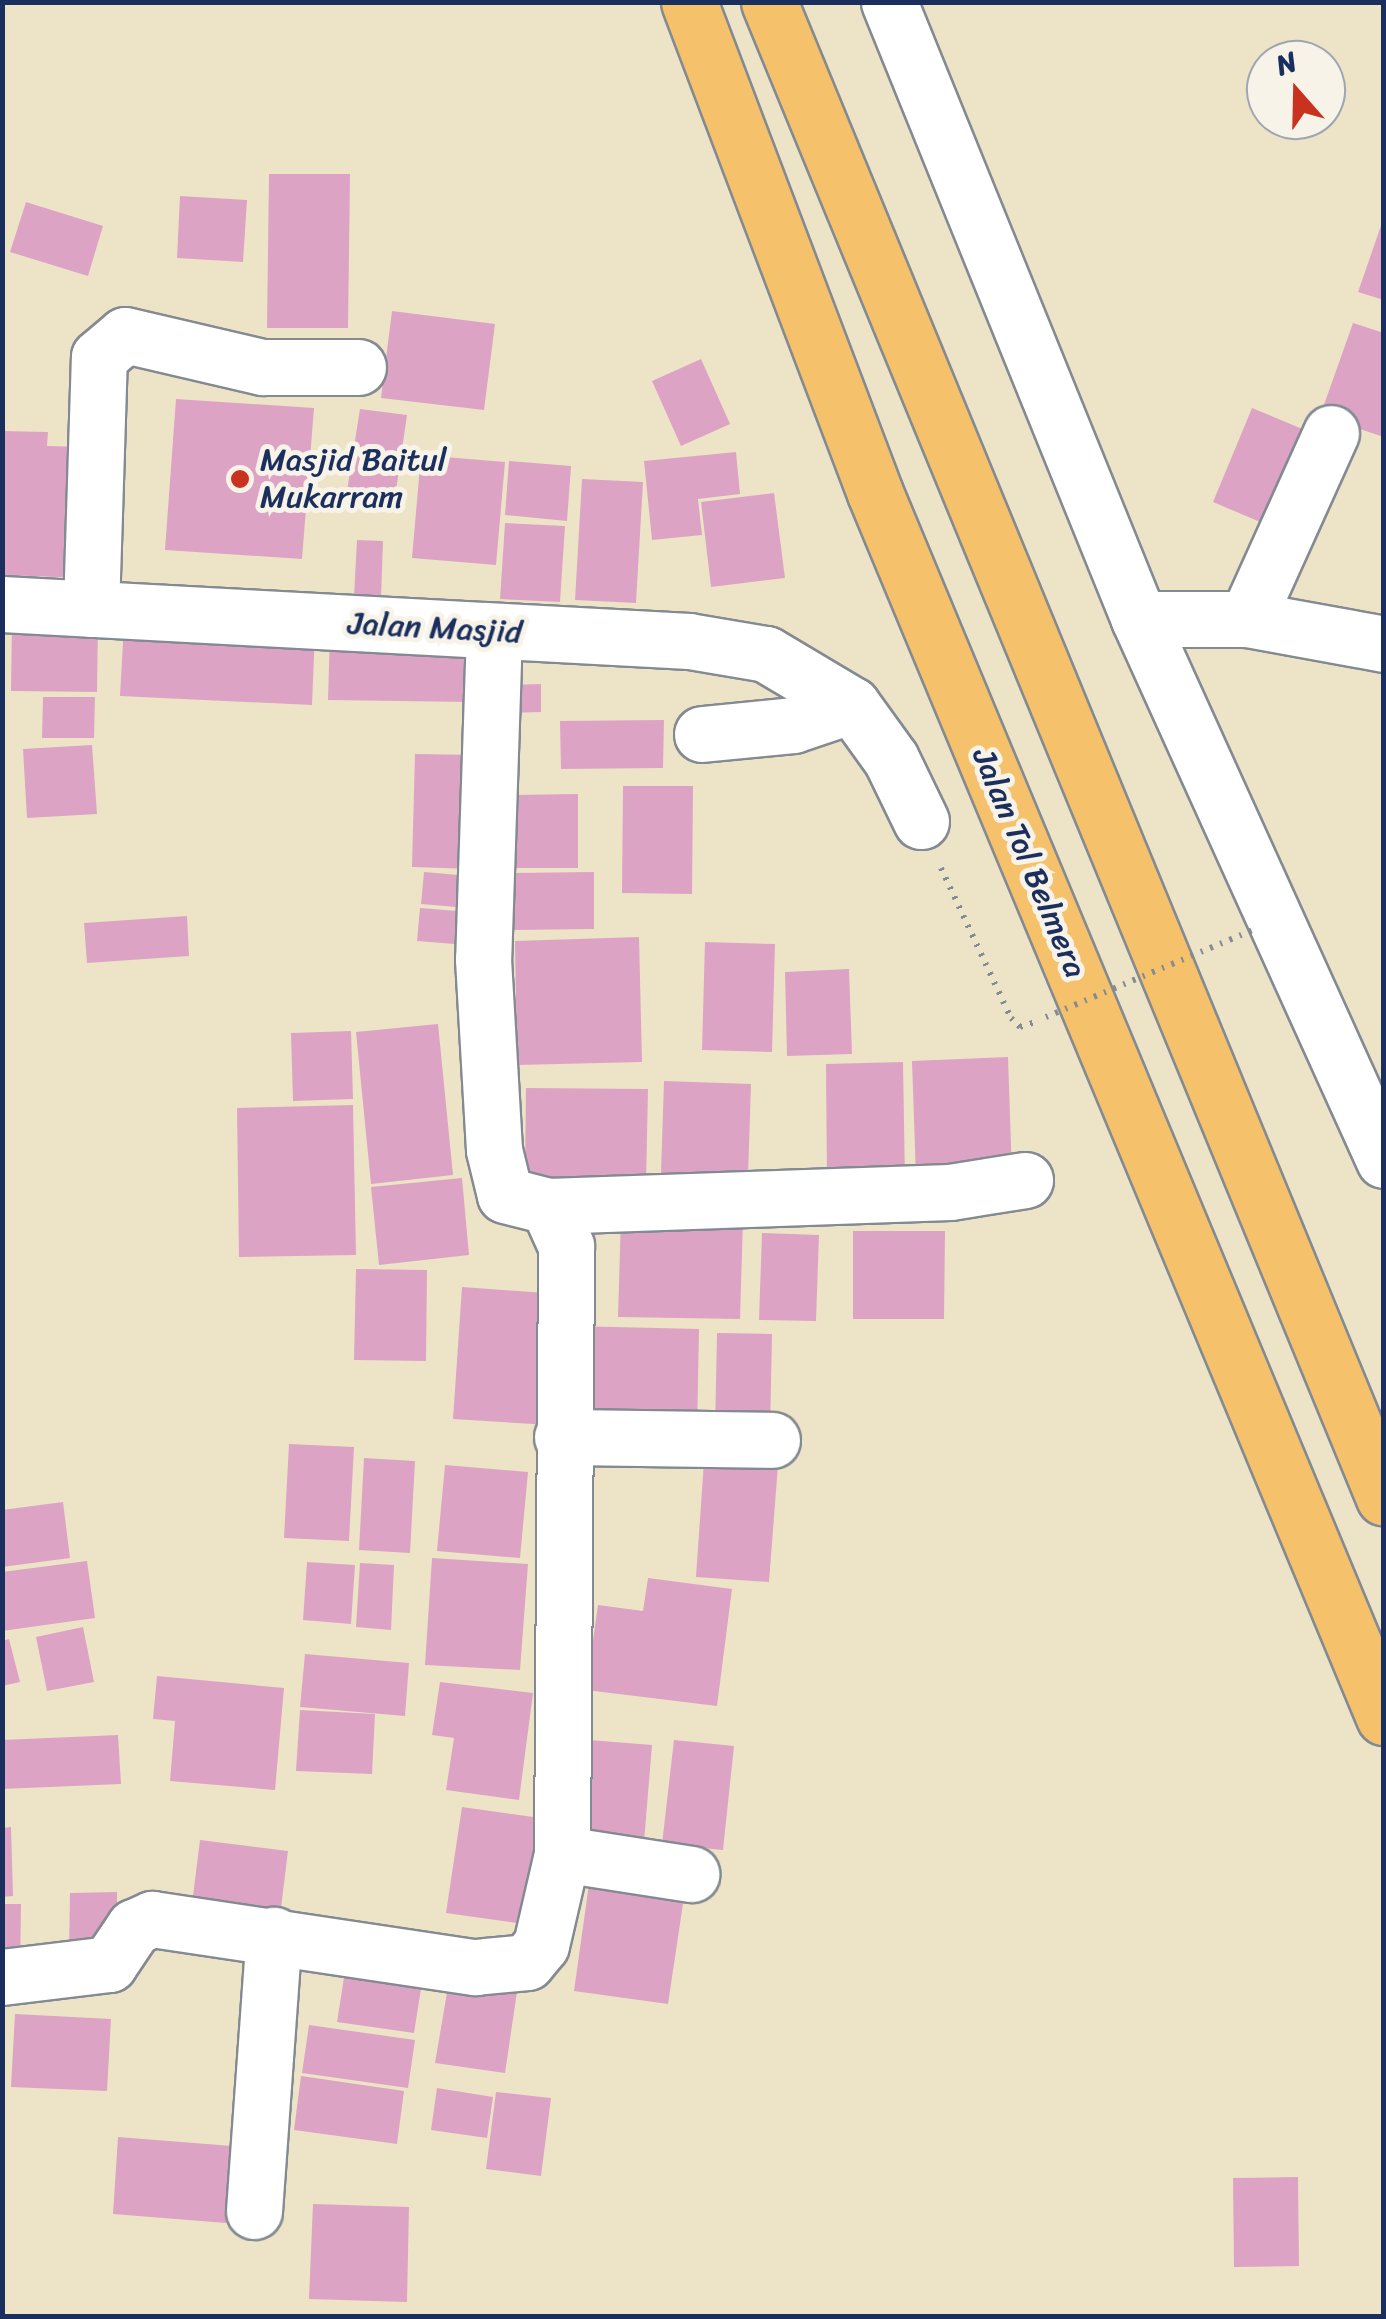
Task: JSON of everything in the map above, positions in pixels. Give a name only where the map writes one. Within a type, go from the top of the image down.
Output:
[{"type":"highway","name":"Jalan Tol Belmera","points":[[688,2],[876,493],[1384,1717]]},
{"type":"highway","points":[[770,2],[1384,1498]]},
{"type":"street","points":[[889,2],[1139,620],[1381,1182]]},
{"type":"street","points":[[91,609],[99,357],[125,335],[263,367],[358,367]]},
{"type":"street","points":[[1248,619],[1331,433]]},
{"type":"street","name":"Jalan Masjid","points":[[2,604],[689,641],[766,654],[852,706]]},
{"type":"street","points":[[1139,620],[1248,619],[1384,644]]},
{"type":"street","points":[[494,632],[483,959],[494,1150],[504,1195],[548,1206],[950,1192],[1026,1180]]},
{"type":"street","points":[[702,734],[793,725],[852,706],[891,759],[921,821]]},
{"type":"street","points":[[2,1976],[109,1964],[134,1927],[152,1919],[505,1968],[526,1962],[541,1945],[562,1854],[566,1246],[548,1206]]},
{"type":"street","points":[[562,1437],[772,1440]]},
{"type":"street","points":[[562,1854],[691,1874]]},
{"type":"street","points":[[254,2211],[274,1936]]},
{"type":"path","points":[[921,821],[1011,1018],[1026,1026],[1255,929]]},
{"type":"building","points":[[269,174],[350,174],[348,328],[267,328]]},
{"type":"building","points":[[180,196],[247,200],[243,262],[177,258]]},
{"type":"building","points":[[26,202],[103,226],[88,276],[10,252]]},
{"type":"building","points":[[1384,217],[1384,300],[1358,292]]},
{"type":"building","points":[[392,311],[495,324],[484,410],[381,398]]},
{"type":"building","points":[[1353,323],[1384,333],[1384,437],[1320,416]]},
{"type":"building","points":[[701,359],[730,424],[681,446],[652,381]]},
{"type":"building","name":"Masjid Baitul Mukarram","points":[[176,399],[314,408],[302,559],[165,550]]},
{"type":"building","points":[[1252,408],[1317,435],[1277,529],[1213,502]]},
{"type":"building","points":[[360,409],[407,415],[395,497],[347,491]]},
{"type":"building","points":[[2,431],[48,432],[47,446],[87,447],[83,578],[2,575]]},
{"type":"building","points":[[736,452],[740,494],[698,499],[702,535],[652,540],[644,461]]},
{"type":"building","points":[[421,455],[505,462],[496,565],[412,558]]},
{"type":"building","points":[[509,461],[571,466],[567,521],[505,515]]},
{"type":"building","points":[[582,479],[643,482],[636,603],[575,600]]},
{"type":"building","points":[[774,493],[785,578],[711,587],[701,502]]},
{"type":"building","points":[[505,523],[565,526],[560,602],[500,599]]},
{"type":"building","points":[[357,540],[383,541],[381,598],[354,597]]},
{"type":"building","points":[[12,622],[98,622],[97,692],[11,691]]},
{"type":"building","points":[[124,624],[315,632],[312,705],[120,696]]},
{"type":"building","points":[[330,633],[471,636],[469,702],[328,700]]},
{"type":"building","points":[[541,684],[541,712],[505,713],[505,685]]},
{"type":"building","points":[[43,697],[95,697],[94,738],[42,738]]},
{"type":"building","points":[[664,720],[663,768],[561,769],[560,721]]},
{"type":"building","points":[[92,745],[97,814],[27,818],[23,749]]},
{"type":"building","points":[[415,754],[477,755],[473,869],[412,867]]},
{"type":"building","points":[[623,786],[693,786],[692,894],[622,893]]},
{"type":"building","points":[[578,794],[578,868],[512,868],[512,795]]},
{"type":"building","points":[[424,872],[482,877],[480,909],[421,904]]},
{"type":"building","points":[[594,872],[594,929],[513,930],[513,873]]},
{"type":"building","points":[[420,908],[470,912],[467,945],[417,941]]},
{"type":"building","points":[[187,916],[189,956],[87,963],[84,923]]},
{"type":"building","points":[[639,937],[642,1062],[517,1065],[515,941]]},
{"type":"building","points":[[705,942],[775,944],[772,1052],[702,1050]]},
{"type":"building","points":[[849,969],[852,1054],[787,1056],[785,972]]},
{"type":"building","points":[[438,1024],[453,1175],[371,1184],[356,1032]]},
{"type":"building","points":[[351,1031],[353,1099],[293,1101],[291,1033]]},
{"type":"building","points":[[1008,1057],[1012,1174],[916,1178],[912,1061]]},
{"type":"building","points":[[903,1062],[905,1182],[827,1183],[826,1064]]},
{"type":"building","points":[[664,1081],[751,1084],[748,1176],[661,1173]]},
{"type":"building","points":[[526,1088],[648,1089],[646,1184],[525,1182]]},
{"type":"building","points":[[353,1105],[356,1255],[239,1257],[237,1108]]},
{"type":"building","points":[[462,1178],[469,1255],[379,1265],[371,1187]]},
{"type":"building","points":[[621,1216],[743,1220],[740,1319],[618,1317]]},
{"type":"building","points":[[853,1231],[945,1231],[944,1319],[853,1319]]},
{"type":"building","points":[[762,1233],[819,1235],[816,1321],[759,1320]]},
{"type":"building","points":[[356,1269],[427,1270],[426,1361],[354,1360]]},
{"type":"building","points":[[462,1287],[559,1294],[550,1425],[453,1419]]},
{"type":"building","points":[[572,1326],[699,1329],[697,1435],[568,1431]]},
{"type":"building","points":[[717,1333],[772,1334],[770,1433],[715,1432]]},
{"type":"building","points":[[289,1444],[354,1447],[349,1541],[284,1538]]},
{"type":"building","points":[[364,1458],[415,1461],[410,1553],[359,1550]]},
{"type":"building","points":[[704,1461],[778,1465],[769,1582],[696,1577]]},
{"type":"building","points":[[445,1465],[528,1472],[520,1558],[437,1551]]},
{"type":"building","points":[[63,1502],[70,1558],[2,1567],[2,1510]]},
{"type":"building","points":[[432,1558],[528,1564],[520,1670],[425,1665]]},
{"type":"building","points":[[87,1561],[95,1618],[2,1631],[2,1572]]},
{"type":"building","points":[[307,1562],[355,1565],[351,1624],[303,1620]]},
{"type":"building","points":[[360,1563],[394,1565],[391,1630],[356,1627]]},
{"type":"building","points":[[648,1578],[732,1589],[717,1706],[586,1690],[598,1605],[643,1611]]},
{"type":"building","points":[[83,1627],[94,1682],[47,1691],[36,1637]]},
{"type":"building","points":[[9,1639],[20,1682],[2,1686],[2,1641]]},
{"type":"building","points":[[305,1654],[409,1663],[405,1716],[300,1707]]},
{"type":"building","points":[[157,1676],[284,1688],[275,1790],[170,1781],[175,1721],[153,1719]]},
{"type":"building","points":[[440,1682],[533,1693],[519,1800],[446,1790],[454,1738],[432,1735]]},
{"type":"building","points":[[300,1710],[375,1714],[372,1774],[296,1771]]},
{"type":"building","points":[[118,1735],[121,1784],[2,1789],[2,1740]]},
{"type":"building","points":[[577,1739],[652,1745],[644,1842],[569,1835]]},
{"type":"building","points":[[674,1740],[734,1746],[723,1850],[662,1844]]},
{"type":"building","points":[[462,1807],[548,1819],[532,1925],[446,1913]]},
{"type":"building","points":[[11,1827],[13,1896],[2,1897],[2,1828]]},
{"type":"building","points":[[200,1840],[288,1851],[280,1916],[192,1904]]},
{"type":"building","points":[[589,1884],[684,1897],[668,2004],[574,1991]]},
{"type":"building","points":[[117,1892],[117,1954],[69,1955],[70,1893]]},
{"type":"building","points":[[2,1904],[21,1904],[20,1973],[2,1973]]},
{"type":"building","points":[[346,1965],[423,1976],[414,2033],[337,2022]]},
{"type":"building","points":[[450,1975],[518,1985],[505,2073],[435,2063]]},
{"type":"building","points":[[15,2014],[111,2019],[107,2091],[11,2087]]},
{"type":"building","points":[[309,2025],[415,2040],[408,2088],[302,2073]]},
{"type":"building","points":[[301,2076],[404,2091],[397,2144],[294,2130]]},
{"type":"building","points":[[437,2088],[493,2097],[487,2138],[431,2130]]},
{"type":"building","points":[[496,2092],[551,2098],[541,2176],[486,2169]]},
{"type":"building","points":[[118,2137],[232,2146],[226,2223],[113,2214]]},
{"type":"building","points":[[1298,2177],[1299,2266],[1234,2267],[1233,2178]]},
{"type":"building","points":[[313,2204],[409,2207],[407,2302],[309,2299]]},
{"type":"place","name":"Masjid Baitul Mukarram","points":[[240,479]]}]
